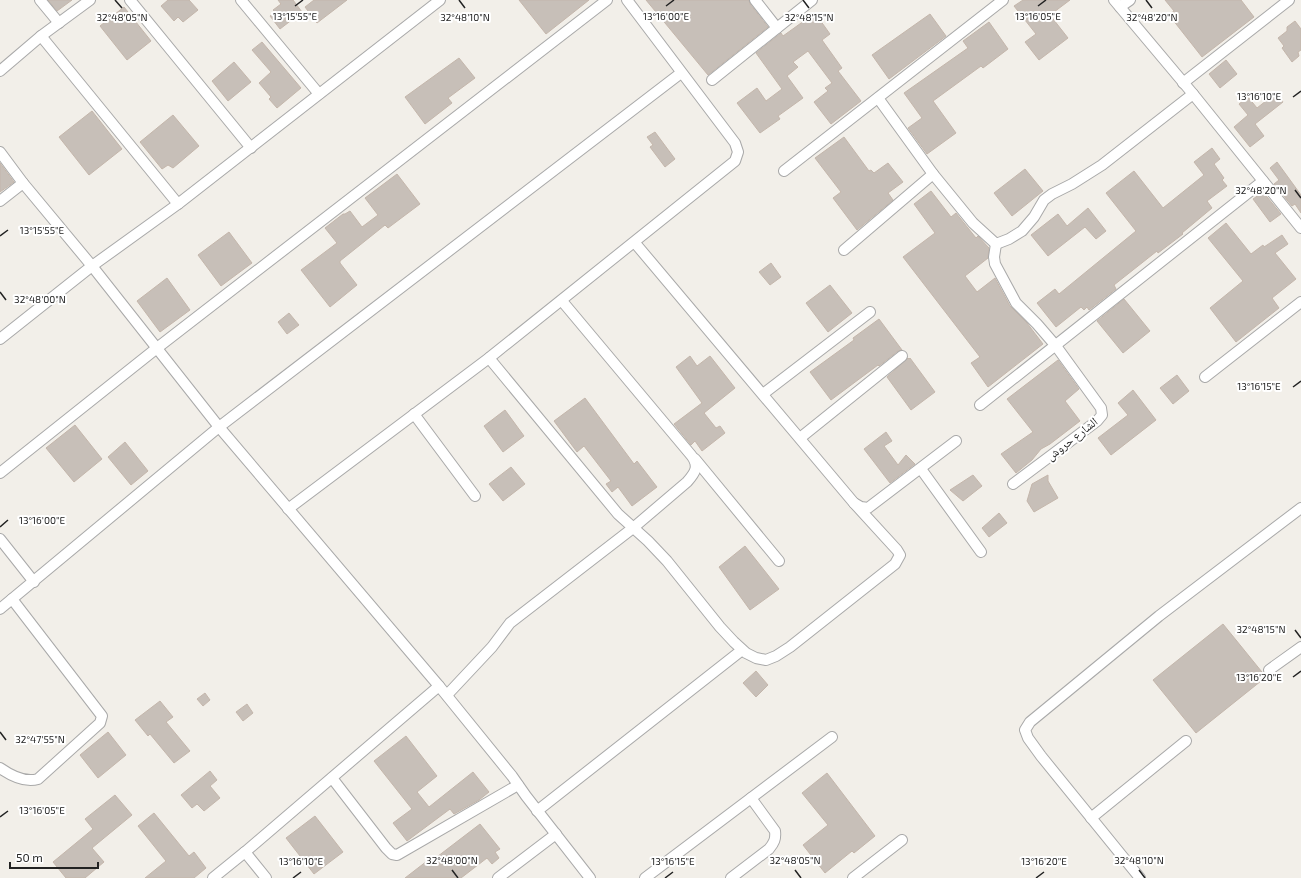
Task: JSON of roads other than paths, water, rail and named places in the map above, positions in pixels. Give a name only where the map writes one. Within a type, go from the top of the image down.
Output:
[{"type":"street","points":[[40,0],[59,23]]},
{"type":"street","points":[[0,71],[42,36],[90,0]]},
{"type":"street","points":[[130,0],[251,148]]},
{"type":"street","points":[[241,0],[319,94]]},
{"type":"street","points":[[0,339],[92,266],[178,204],[251,148],[440,0]]},
{"type":"street","points":[[0,473],[157,348],[608,0]]},
{"type":"street","points":[[288,509],[489,358],[736,161],[738,152],[735,143],[627,0]]},
{"type":"street","points":[[755,0],[777,28]]},
{"type":"street","points":[[712,80],[812,0]]},
{"type":"street","points":[[784,170],[1003,0]]},
{"type":"street","points":[[1130,0],[1117,4],[1193,94],[1301,228]]},
{"type":"street","points":[[1183,83],[1289,0]]},
{"type":"street","points":[[42,36],[178,204]]},
{"type":"street","points":[[0,609],[219,427],[681,73]]},
{"type":"street","points":[[996,244],[1009,239],[1022,231],[1034,217],[1044,200],[1102,165],[1193,94]]},
{"type":"street","points":[[878,98],[933,174],[973,223],[996,244]]},
{"type":"street","points":[[0,152],[23,183],[92,266],[219,427],[440,686],[590,878]]},
{"type":"street","points":[[844,250],[933,174]]},
{"type":"street","points":[[980,405],[1263,181]]},
{"type":"street","points":[[0,201],[23,183]]},
{"type":"street","points":[[489,358],[618,514],[648,541],[667,561],[720,627],[742,650],[756,658],[766,660],[776,656],[790,647],[895,564],[900,555],[898,550],[854,503],[635,242]]},
{"type":"street","points":[[996,244],[994,257],[995,264],[1016,303],[1056,346]]},
{"type":"street","points":[[562,301],[779,561]]},
{"type":"street","points":[[1205,377],[1301,302]]},
{"type":"street","points":[[763,394],[870,312]]},
{"type":"street","name":"الشارع حروش","points":[[1013,484],[1097,421],[1102,415],[1101,408],[1056,346]]},
{"type":"street","points":[[800,438],[902,356]]},
{"type":"street","points":[[414,414],[475,496]]},
{"type":"street","points":[[854,503],[861,507],[868,508],[956,441]]},
{"type":"street","points":[[447,696],[492,647],[510,623],[633,528],[687,482],[694,475],[697,468],[695,459]]},
{"type":"street","points":[[921,469],[982,552]]},
{"type":"street","points":[[1140,878],[1028,738],[1025,730],[1030,722],[1159,616],[1301,508]]},
{"type":"street","points":[[0,539],[34,582]]},
{"type":"street","points":[[0,768],[23,780],[31,781],[38,779],[100,723],[102,716],[12,599]]},
{"type":"street","points":[[1269,670],[1301,647]]},
{"type":"street","points":[[537,810],[742,650]]},
{"type":"street","points":[[213,878],[246,852],[440,686]]},
{"type":"street","points":[[645,878],[832,737]]},
{"type":"street","points":[[1091,818],[1186,741]]},
{"type":"street","points":[[332,778],[386,848],[392,854],[397,855],[518,785]]},
{"type":"street","points":[[731,878],[769,849],[776,838],[775,831],[751,798]]},
{"type":"street","points":[[498,878],[556,834]]},
{"type":"street","points":[[853,878],[902,840]]},
{"type":"street","points":[[246,852],[266,878]]}]
